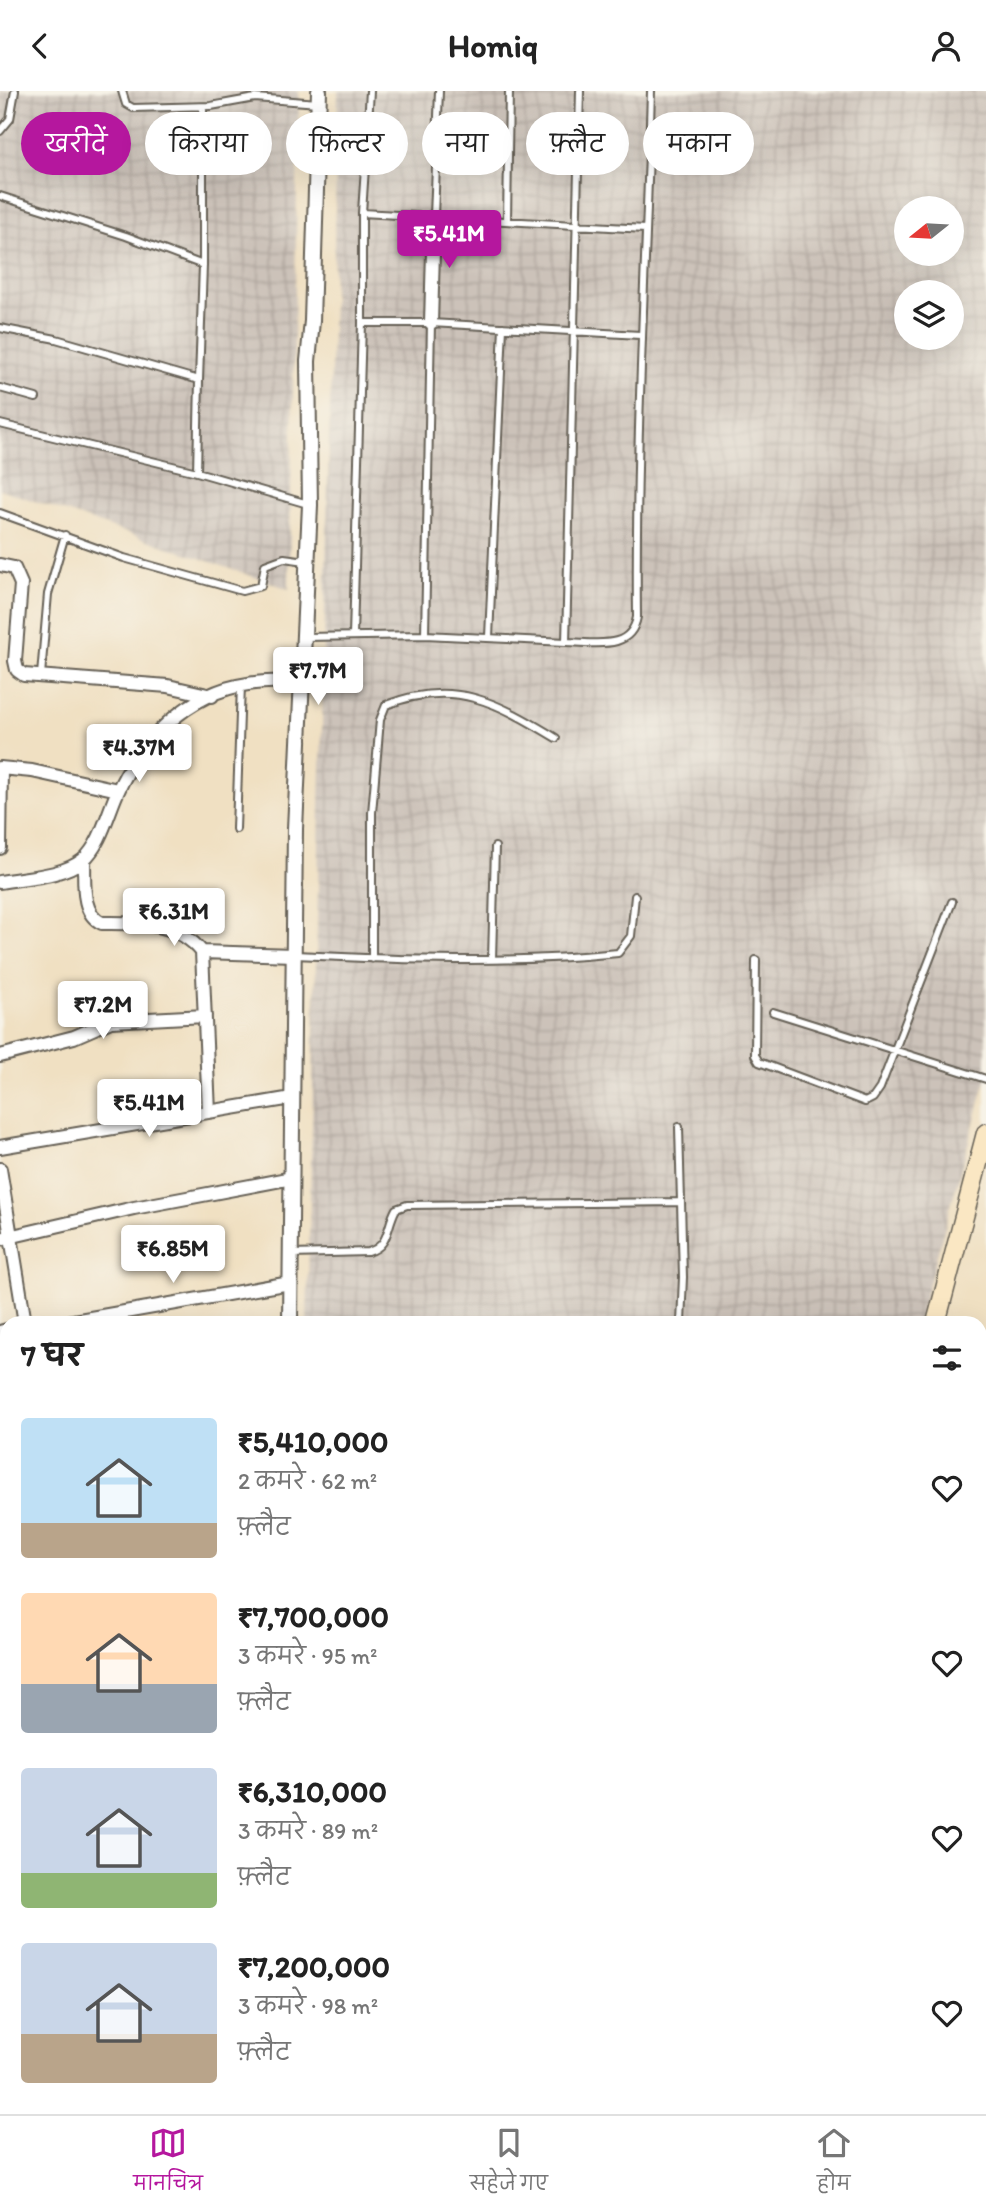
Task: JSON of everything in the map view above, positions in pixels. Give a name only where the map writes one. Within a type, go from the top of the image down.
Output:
[{"type":"main road","points":[[938,1316],[986,1133]]},
{"type":"street","points":[[290,1316],[294,955],[303,637],[310,505],[307,361],[312,321],[319,97]]},
{"type":"street","points":[[431,323],[434,216]]},
{"type":"street","points":[[0,565],[15,568],[21,584],[17,670],[24,675],[168,686],[212,697]]},
{"type":"street","points":[[209,1112],[202,952],[189,936],[166,927],[102,923],[92,919],[87,909],[84,859],[128,768],[158,729],[212,697],[241,685],[302,681]]},
{"type":"street","points":[[0,848],[1,768],[32,771],[118,790]]},
{"type":"street","points":[[0,882],[55,872],[84,859]]},
{"type":"street","points":[[202,952],[294,955]]},
{"type":"street","points":[[0,1056],[74,1037],[111,1021],[205,1016]]},
{"type":"street","points":[[0,1146],[292,1098]]},
{"type":"street","points":[[0,1169],[6,1237],[24,1316]]},
{"type":"street","points":[[6,1237],[134,1208],[292,1178]]},
{"type":"street","points":[[102,1316],[290,1283]]},
{"type":"lane","points":[[0,131],[10,119],[15,91]]},
{"type":"lane","points":[[122,91],[126,104],[133,108],[203,107],[255,98],[319,97]]},
{"type":"lane","points":[[353,636],[362,323],[362,213],[370,91]]},
{"type":"lane","points":[[434,216],[439,91]]},
{"type":"lane","points":[[507,220],[509,91]]},
{"type":"lane","points":[[566,642],[580,91]]},
{"type":"lane","points":[[303,637],[425,635],[612,642],[625,640],[635,631],[640,335],[651,91]]},
{"type":"lane","points":[[197,472],[203,265],[203,107]]},
{"type":"lane","points":[[0,196],[126,236],[203,265]]},
{"type":"lane","points":[[362,213],[645,229]]},
{"type":"lane","points":[[362,323],[431,323],[640,335]]},
{"type":"lane","points":[[425,635],[431,323]]},
{"type":"lane","points":[[489,637],[503,327]]},
{"type":"lane","points":[[0,328],[56,339],[199,380]]},
{"type":"lane","points":[[0,388],[36,398]]},
{"type":"lane","points":[[0,424],[197,472],[310,505]]},
{"type":"lane","points":[[0,513],[124,558],[242,591],[261,586],[265,565],[274,560],[306,561]]},
{"type":"lane","points":[[41,675],[48,594],[65,535]]},
{"type":"lane","points":[[236,829],[241,685]]},
{"type":"lane","points":[[372,959],[372,813],[380,720],[386,705],[397,700],[461,694],[501,705],[556,738]]},
{"type":"lane","points":[[492,959],[495,847]]},
{"type":"lane","points":[[294,955],[372,959],[550,960],[618,953],[631,936],[635,896]]},
{"type":"lane","points":[[756,960],[755,1055],[765,1066],[865,1102],[873,1098],[880,1088],[952,902]]},
{"type":"lane","points":[[773,1012],[895,1048],[986,1079]]},
{"type":"lane","points":[[679,1127],[683,1277],[681,1316]]},
{"type":"lane","points":[[291,1254],[379,1249],[386,1243],[388,1223],[396,1209],[407,1205],[679,1202]]},
{"type":"shaded area","points":[[0,91],[299,91],[299,112],[286,112],[286,175],[297,175],[289,589],[0,489]]},
{"type":"shaded area","points":[[338,91],[986,91],[986,1080],[920,1316],[307,1316],[336,175],[408,175],[408,112],[337,112]]}]
